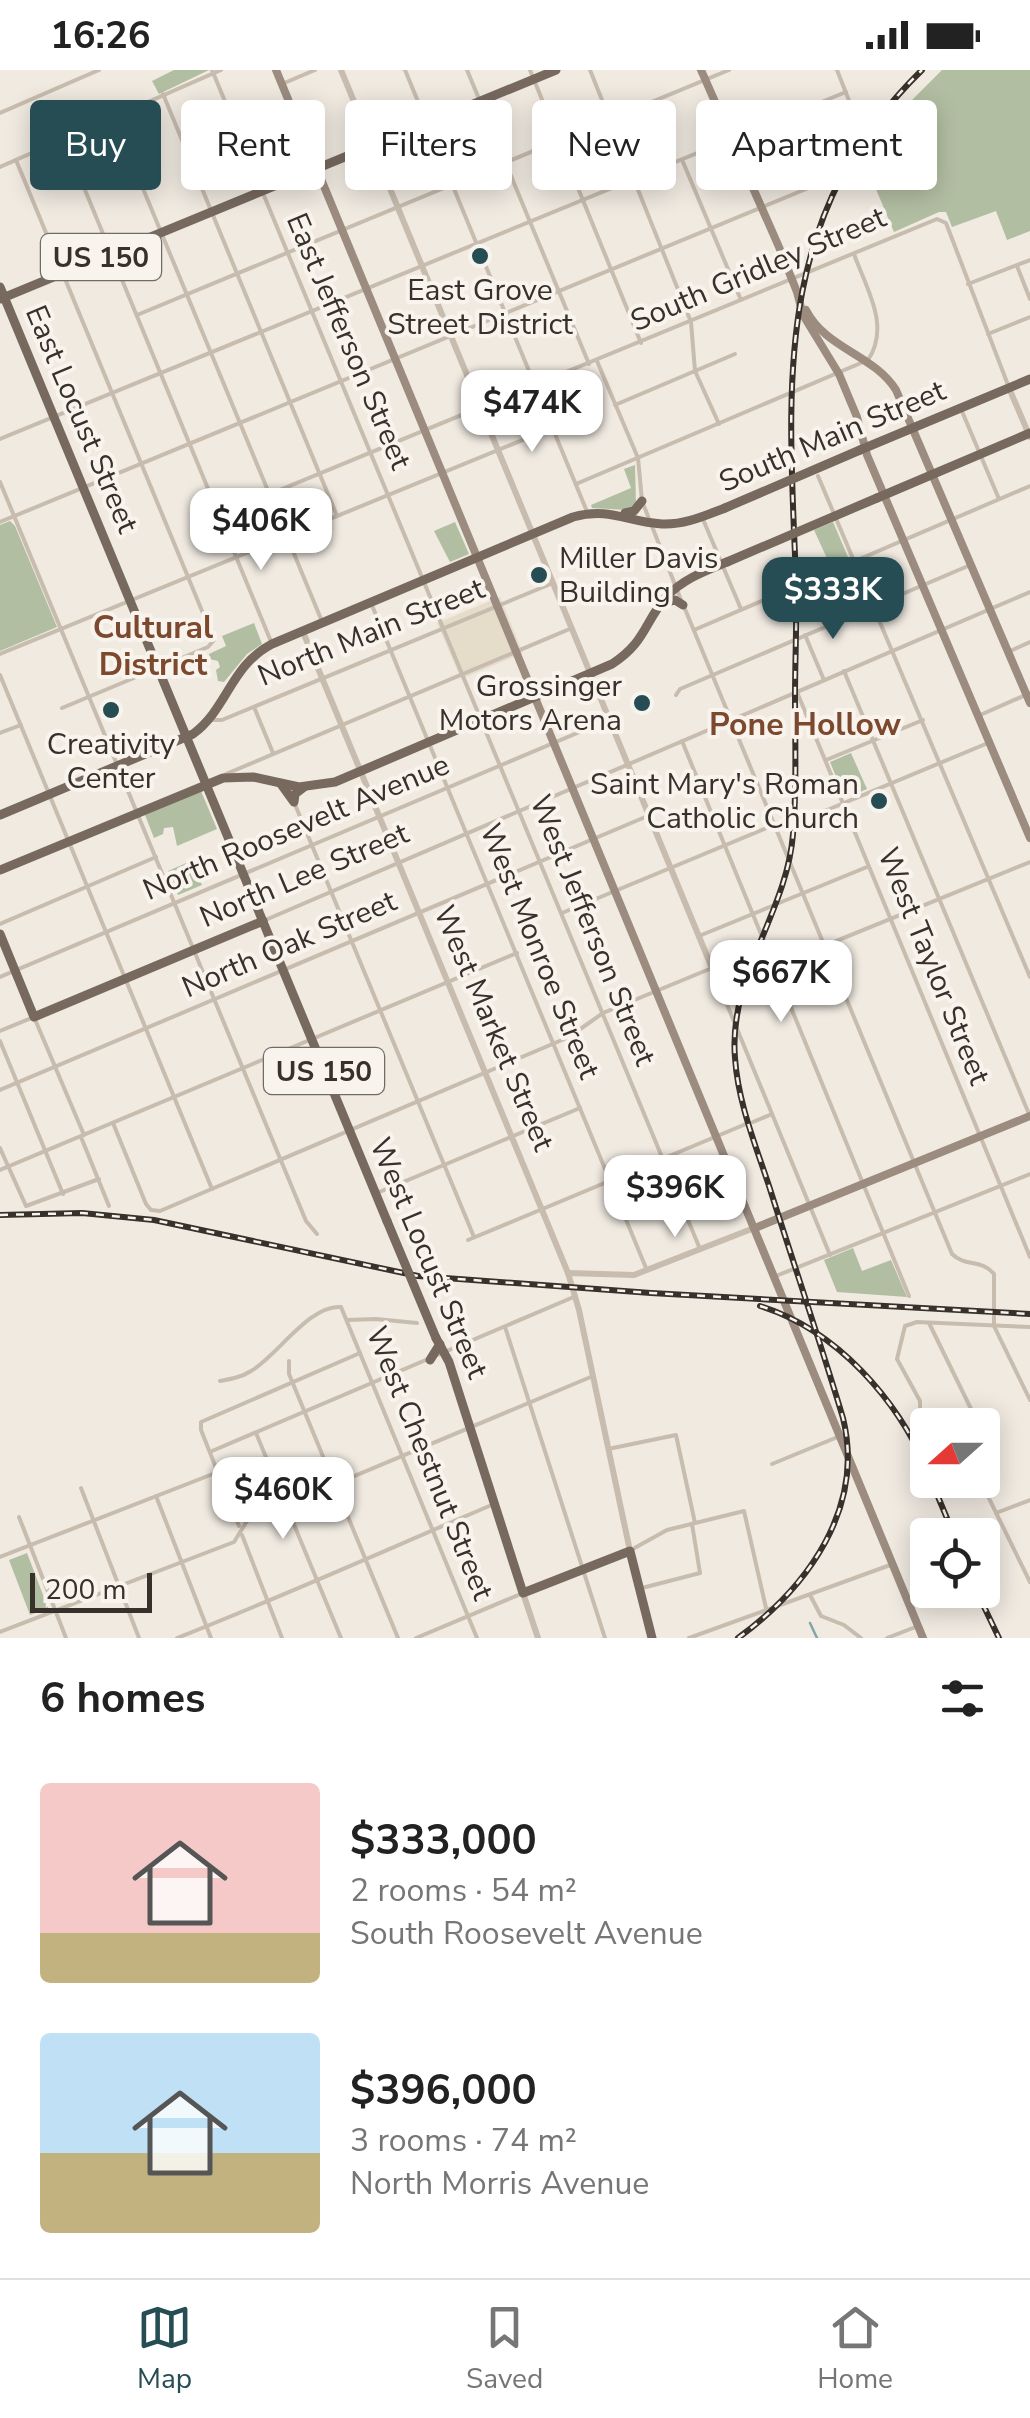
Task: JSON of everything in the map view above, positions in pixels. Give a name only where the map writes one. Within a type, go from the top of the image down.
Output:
[{"type":"main road","points":[[276,70],[289,100]]},
{"type":"main road","name":"US 150","points":[[484,100],[532,75],[556,70]]},
{"type":"main road","points":[[701,70],[715,100]]},
{"type":"main road","points":[[325,188],[923,1638]]},
{"type":"main road","name":"US 150","points":[[1,294],[268,190]]},
{"type":"main road","points":[[754,190],[798,292],[820,330],[868,360],[894,385],[1029,697]]},
{"type":"main road","points":[[798,292],[806,322],[839,374],[881,497],[1030,838]]},
{"type":"main road","name":"East Locust Street","points":[[1,294],[186,737]]},
{"type":"main road","name":"South Main Street","points":[[650,523],[674,524],[702,517],[1030,379]]},
{"type":"main road","points":[[0,870],[205,783],[253,776],[305,787],[326,784],[482,720],[590,674],[631,650],[676,588],[724,563],[1030,435]]},
{"type":"main road","points":[[0,815],[186,737],[205,722],[240,669],[272,644],[533,534],[588,514],[634,511],[642,501]]},
{"type":"main road","points":[[622,514],[650,523]]},
{"type":"main road","points":[[662,603],[672,600],[683,604]]},
{"type":"main road","points":[[179,721],[189,726],[205,722]]},
{"type":"main road","name":"West Locust Street","points":[[186,737],[445,1354],[523,1593]]},
{"type":"main road","points":[[212,801],[214,789],[223,778]]},
{"type":"main road","points":[[281,784],[294,802]]},
{"type":"main road","points":[[294,802],[295,794],[305,787]]},
{"type":"main road","name":"North Lee Street","points":[[34,1016],[263,920]]},
{"type":"main road","points":[[0,934],[34,1016]]},
{"type":"main road","points":[[755,1228],[1030,1116]]},
{"type":"main road","points":[[430,1360],[438,1341]]},
{"type":"main road","points":[[523,1593],[630,1550]]},
{"type":"main road","name":"West Market Street","points":[[630,1550],[652,1638]]},
{"type":"street","points":[[0,112],[99,70]]},
{"type":"street","points":[[149,100],[221,70]]},
{"type":"street","points":[[282,84],[315,70]]},
{"type":"street","points":[[341,70],[353,100]]},
{"type":"street","points":[[405,70],[417,100]]},
{"type":"street","points":[[467,70],[479,100]]},
{"type":"street","points":[[590,70],[602,100]]},
{"type":"street","points":[[655,100],[729,70]]},
{"type":"street","points":[[0,522],[823,182],[859,126],[837,70]]},
{"type":"street","name":"East Jefferson Street","points":[[213,72],[444,628]]},
{"type":"street","points":[[532,75],[542,100]]},
{"type":"street","points":[[827,100],[846,92]]},
{"type":"street","points":[[163,94],[337,516]]},
{"type":"street","points":[[0,167],[30,154]]},
{"type":"street","points":[[676,162],[696,154]]},
{"type":"street","points":[[16,160],[214,636],[214,644],[62,708]]},
{"type":"street","points":[[682,160],[741,300]]},
{"type":"street","points":[[512,177],[588,364]]},
{"type":"street","points":[[85,190],[272,644]]},
{"type":"street","points":[[143,190],[322,624]]},
{"type":"street","points":[[391,190],[830,1255]]},
{"type":"street","points":[[136,315],[440,190]]},
{"type":"street","points":[[454,190],[588,514]]},
{"type":"street","points":[[579,190],[640,343]]},
{"type":"street","points":[[0,439],[608,190]]},
{"type":"street","points":[[636,190],[691,322],[695,371],[719,424]]},
{"type":"street","name":"South Gridley Street","points":[[219,515],[942,220],[968,284]]},
{"type":"street","points":[[576,484],[868,360],[877,341],[878,324],[854,254]]},
{"type":"street","points":[[1030,260],[968,284],[1030,435]]},
{"type":"street","points":[[1017,266],[1030,299]]},
{"type":"street","points":[[988,334],[1030,317]]},
{"type":"street","points":[[616,405],[734,354]]},
{"type":"street","points":[[597,361],[638,458],[642,501],[650,523],[914,1162],[956,1258],[982,1264],[994,1274],[994,1326],[1030,1400]]},
{"type":"street","points":[[961,409],[1000,499]]},
{"type":"street","points":[[0,654],[552,428]]},
{"type":"street","points":[[818,476],[1030,977]]},
{"type":"street","points":[[0,482],[280,1160],[307,1222],[318,1234]]},
{"type":"street","points":[[694,630],[1030,486]]},
{"type":"street","points":[[702,517],[741,609]]},
{"type":"street","points":[[676,695],[680,689],[970,566]]},
{"type":"street","name":"North Main Street","points":[[205,722],[220,721],[553,583]]},
{"type":"street","name":"North Lee Street","points":[[263,920],[1030,592]]},
{"type":"street","name":"West Monroe Street","points":[[371,603],[647,1270]]},
{"type":"street","name":"West Jefferson Street","points":[[444,628],[700,1249]]},
{"type":"street","points":[[223,778],[572,628]]},
{"type":"street","name":"West Market Street","points":[[303,632],[568,1273],[630,1550]]},
{"type":"street","points":[[805,636],[824,680]]},
{"type":"street","points":[[1008,652],[1030,642]]},
{"type":"street","points":[[844,672],[1030,1116]]},
{"type":"street","points":[[0,675],[212,1188]]},
{"type":"street","name":"West Taylor Street","points":[[797,692],[1030,1257]]},
{"type":"street","points":[[978,716],[1029,697]]},
{"type":"street","points":[[254,707],[274,755]]},
{"type":"street","name":"North Roosevelt Avenue","points":[[0,977],[610,720]]},
{"type":"street","points":[[826,760],[922,720]]},
{"type":"street","points":[[0,734],[21,725]]},
{"type":"street","points":[[682,741],[910,1296]]},
{"type":"street","points":[[562,914],[775,824],[808,818],[990,742]]},
{"type":"street","points":[[294,802],[471,1238],[746,1124]]},
{"type":"street","name":"North Oak Street","points":[[0,1090],[650,815]]},
{"type":"street","points":[[0,924],[156,857]]},
{"type":"street","points":[[720,988],[1030,862]]},
{"type":"street","points":[[779,903],[869,866]]},
{"type":"street","points":[[699,936],[772,906]]},
{"type":"street","points":[[0,1170],[516,953]]},
{"type":"street","points":[[113,1123],[146,1204],[151,1210],[162,1210],[554,1044],[604,1014],[712,968]]},
{"type":"street","points":[[34,1016],[109,1206]]},
{"type":"street","name":"North Lee Street","points":[[0,1030],[34,1016]]},
{"type":"street","points":[[0,1042],[63,1194]]},
{"type":"street","points":[[375,1194],[580,1108]]},
{"type":"street","points":[[753,1122],[772,1114]]},
{"type":"street","points":[[0,1148],[26,1206],[99,1180]]},
{"type":"street","points":[[776,1276],[1030,1174]]},
{"type":"street","points":[[568,1273],[624,1277],[755,1228]]},
{"type":"street","points":[[210,1452],[576,1296]]},
{"type":"street","name":"West Chestnut Street","points":[[220,1381],[251,1372],[318,1314],[340,1306],[477,1638]]},
{"type":"street","points":[[347,1320],[376,1318],[416,1323]]},
{"type":"street","points":[[920,1408],[920,1401],[898,1367],[897,1350],[910,1322],[1030,1327]]},
{"type":"street","points":[[929,1324],[971,1408]]},
{"type":"street","points":[[505,1327],[605,1638]]},
{"type":"street","points":[[282,1638],[200,1425],[205,1419],[360,1353]]},
{"type":"street","points":[[289,1361],[288,1370],[304,1413],[398,1638]]},
{"type":"street","points":[[0,1632],[238,1540],[243,1523],[593,1376]]},
{"type":"street","points":[[256,1433],[341,1638]]},
{"type":"street","points":[[608,1449],[676,1434],[701,1572],[640,1589]]},
{"type":"street","points":[[772,1464],[840,1436]]},
{"type":"street","points":[[0,1557],[218,1472]]},
{"type":"street","points":[[81,1488],[138,1638]]},
{"type":"street","points":[[156,1496],[211,1638]]},
{"type":"street","points":[[989,1498],[1030,1582]]},
{"type":"street","points":[[996,1513],[1030,1500]]},
{"type":"street","points":[[176,1638],[494,1504]]},
{"type":"street","points":[[630,1550],[664,1531],[744,1511],[766,1608]]},
{"type":"street","points":[[19,1517],[66,1638]]},
{"type":"street","points":[[689,1638],[892,1564]]},
{"type":"street","points":[[416,1638],[523,1593]]},
{"type":"street","name":"West Locust Street","points":[[523,1593],[538,1638]]},
{"type":"street","points":[[810,1594],[821,1616],[844,1624],[860,1638]]},
{"type":"street","points":[[886,1638],[918,1626]]},
{"type":"green space","points":[[174,70],[209,70],[159,94],[152,81]]},
{"type":"green space","points":[[942,70],[1030,70],[1030,231],[1007,240],[996,211],[952,227],[946,212],[939,212],[894,232],[876,190],[937,190],[937,100],[912,100]]},
{"type":"green space","points":[[635,465],[636,505],[627,510],[592,508],[591,505],[631,488],[624,469]]},
{"type":"green space","points":[[10,521],[57,627],[0,651],[0,525]]},
{"type":"green space","points":[[455,522],[469,554],[450,562],[434,531]]},
{"type":"green space","points":[[833,522],[848,557],[830,565],[814,530]]},
{"type":"green space","points":[[254,623],[262,644],[247,654],[224,682],[218,681],[218,661],[209,659],[209,654],[226,646],[222,636]]},
{"type":"green space","points":[[851,753],[867,789],[845,798],[830,762]]},
{"type":"green space","points":[[201,791],[217,829],[177,846],[173,827],[164,828],[163,834],[154,838],[145,815]]},
{"type":"green space","points":[[191,861],[202,885],[178,895],[168,871]]},
{"type":"green space","points":[[853,1248],[862,1271],[891,1260],[907,1297],[837,1292],[824,1260]]},
{"type":"green space","points":[[27,1553],[48,1608],[30,1615],[9,1560]]},
{"type":"shaded area","points":[[500,597],[523,653],[461,679],[437,623]]},
{"type":"waterway","points":[[810,1623],[817,1638]]},
{"type":"railway","points":[[738,1638],[787,1595],[825,1543],[846,1483],[848,1451],[843,1418],[748,1124],[735,1058],[740,1000],[780,891],[793,834],[794,357],[802,296],[816,237],[840,179],[875,124],[922,70]]},
{"type":"railway","points":[[0,1215],[82,1213],[154,1220],[418,1276],[1030,1314]]},
{"type":"railway","points":[[760,1306],[788,1317],[839,1350],[882,1393],[910,1435]]},
{"type":"railway","points":[[939,1498],[947,1518]]},
{"type":"railway","points":[[985,1608],[999,1638]]},
{"type":"place","name":"East Grove Street District","points":[[480,256]]},
{"type":"place","name":"Miller Davis Building","points":[[539,575]]},
{"type":"place","name":"Grossinger Motors Arena","points":[[642,703]]},
{"type":"place","name":"Creativity Center","points":[[111,710]]},
{"type":"place","name":"Saint Mary's Roman Catholic Church","points":[[879,801]]},
{"type":"district","name":"Cultural District","points":[[153,646]]},
{"type":"district","name":"Pone Hollow","points":[[805,724]]}]
